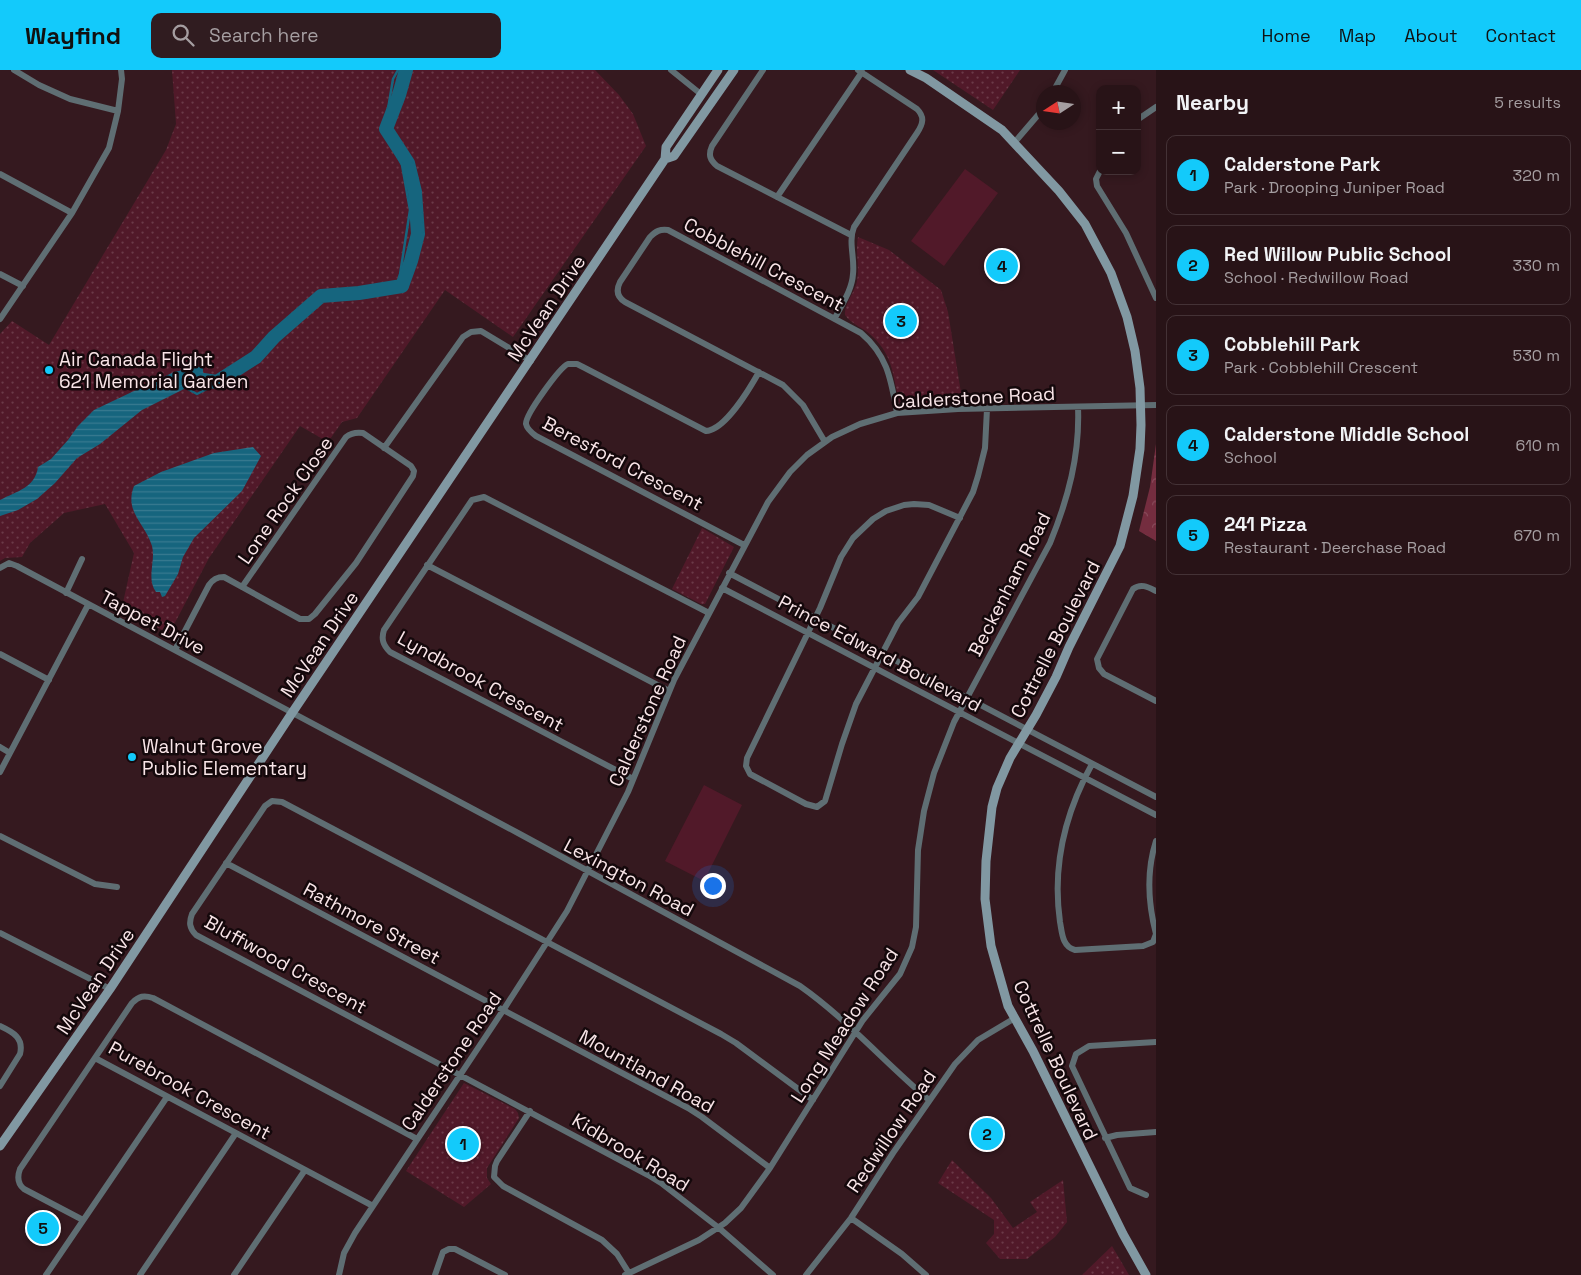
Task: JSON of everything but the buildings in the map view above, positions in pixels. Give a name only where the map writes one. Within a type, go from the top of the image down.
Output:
[{"type":"main road","name":"McVean Drive","points":[[0,1146],[110,989],[292,713],[531,360],[665,159],[666,148],[718,70]]},
{"type":"main road","name":"McVean Drive","points":[[665,159],[674,156],[734,70]]},
{"type":"main road","name":"Cottrelle Boulevard","points":[[910,70],[926,78],[1002,130],[1045,174],[1085,224],[1103,256],[1119,293],[1133,338],[1138,365],[1141,425],[1137,470],[1120,546],[1056,677],[1005,769],[992,807],[985,877],[991,946],[1008,1006],[1033,1051],[1122,1234],[1146,1275]]},
{"type":"street","points":[[14,70],[39,85],[70,99],[118,112]]},
{"type":"street","points":[[0,319],[72,213],[109,148],[118,112],[122,79],[121,70]]},
{"type":"street","points":[[671,70],[702,95]]},
{"type":"street","points":[[762,70],[712,146],[710,156],[712,161],[717,166],[851,235]]},
{"type":"street","points":[[1057,85],[1065,70]]},
{"type":"street","points":[[778,197],[860,71],[917,109],[922,116],[923,122],[917,133],[860,216],[851,235],[854,266],[852,280],[848,293],[835,318]]},
{"type":"street","points":[[1141,117],[1156,108]]},
{"type":"street","points":[[1014,143],[1036,117]]},
{"type":"street","points":[[0,174],[72,213]]},
{"type":"street","points":[[1098,175],[1096,179],[1097,186],[1126,234],[1156,298]]},
{"type":"street","name":"Cobblehill Crescent","points":[[825,442],[803,405],[784,386],[625,302],[619,297],[617,290],[620,282],[650,236],[656,231],[668,230],[861,333],[870,340],[881,354],[890,376],[897,413]]},
{"type":"street","points":[[0,274],[23,286]]},
{"type":"street","points":[[384,448],[463,337],[471,332],[481,331],[531,360]]},
{"type":"street","name":"Beresford Crescent","points":[[744,545],[536,436],[528,428],[526,422],[560,370],[568,364],[583,367],[706,431],[720,425],[744,396],[759,372]]},
{"type":"street","name":"Calderstone Road","points":[[339,1275],[344,1253],[349,1243],[504,1010],[567,911],[633,779],[669,692],[729,573],[768,502],[782,481],[798,464],[825,442],[860,424],[897,413],[1156,405]]},
{"type":"street","name":"Beckenham Road","points":[[960,712],[1050,543],[1057,525],[1073,472],[1078,430],[1078,406]]},
{"type":"street","points":[[960,518],[935,506],[914,504],[893,509],[873,520],[859,531],[847,546],[815,618],[747,758],[746,766],[753,776],[813,806],[822,805],[828,796],[851,717],[874,667],[898,623],[918,597],[960,518],[973,492],[982,463],[987,409]]},
{"type":"street","name":"Lone Rock Close","points":[[175,650],[215,578],[224,577],[242,587],[300,619],[309,619],[356,563],[413,476],[414,471],[411,466],[363,433],[354,433],[346,437],[242,587]]},
{"type":"street","name":"Lyndbrook Crescent","points":[[633,779],[390,652],[386,648],[382,636],[384,630],[472,500],[481,497],[488,497],[709,613]]},
{"type":"street","points":[[66,594],[82,559]]},
{"type":"street","name":"Tappet Drive","points":[[0,568],[9,563],[17,566],[66,594],[292,713]]},
{"type":"street","points":[[428,565],[669,692]]},
{"type":"street","name":"Prince Edward Boulevard","points":[[729,573],[1156,797]]},
{"type":"street","points":[[1156,591],[1145,586],[1133,589],[1099,652],[1097,662],[1104,674],[1156,701]]},
{"type":"street","name":"Prince Edward Boulevard","points":[[722,588],[1156,815]]},
{"type":"street","points":[[0,772],[88,605]]},
{"type":"street","points":[[0,654],[49,680]]},
{"type":"street","name":"Long Meadow Road","points":[[627,1274],[700,1240],[719,1228],[741,1208],[770,1168],[863,1020],[900,974],[912,947],[916,927],[917,865],[924,811],[934,773],[945,743],[960,712]]},
{"type":"street","name":"Lexington Road","points":[[292,713],[800,986],[830,1008],[896,1072],[929,1100]]},
{"type":"street","points":[[0,748],[10,753]]},
{"type":"street","points":[[1092,764],[1072,807],[1060,854],[1058,897],[1061,929],[1065,944],[1068,947],[1075,950],[1143,946],[1153,942],[1156,934],[1150,911],[1149,888],[1151,862],[1156,841]]},
{"type":"street","name":"Bluffwood Crescent","points":[[460,1074],[196,935],[190,925],[192,914],[265,806],[272,801],[279,801],[736,1043],[813,1100]]},
{"type":"street","points":[[0,836],[95,884],[117,887]]},
{"type":"street","name":"Rathmore Street","points":[[226,863],[504,1010]]},
{"type":"street","points":[[0,933],[110,989]]},
{"type":"street","name":"Purebrook Crescent","points":[[373,1206],[95,1058],[132,1003],[136,999],[147,996],[417,1139]]},
{"type":"street","name":"Mountland Road","points":[[504,1010],[688,1108],[770,1168]]},
{"type":"street","name":"Redwillow Road","points":[[806,1275],[851,1218],[949,1072],[969,1048],[989,1032],[1015,1018]]},
{"type":"street","points":[[0,1026],[16,1034],[22,1049],[0,1086]]},
{"type":"street","points":[[1146,1196],[1130,1188],[1074,1074],[1072,1066],[1073,1059],[1081,1050],[1089,1046],[1156,1042]]},
{"type":"street","points":[[83,1220],[24,1189],[18,1177],[20,1169],[95,1058]]},
{"type":"street","name":"Kidbrook Road","points":[[460,1074],[661,1183],[719,1228],[773,1275]]},
{"type":"street","points":[[46,1275],[167,1097]]},
{"type":"street","points":[[530,1111],[497,1161],[494,1177],[503,1186],[602,1240],[617,1254],[627,1274]]},
{"type":"street","points":[[1105,1138],[1156,1132]]},
{"type":"street","points":[[140,1275],[236,1133]]},
{"type":"street","points":[[234,1275],[304,1170]]},
{"type":"street","points":[[851,1218],[902,1254],[926,1275]]},
{"type":"street","points":[[435,1275],[443,1252],[454,1249],[505,1275]]},
{"type":"shaded area","points":[[172,70],[595,70],[619,95],[633,114],[646,146],[513,337],[445,290],[357,418],[342,422],[328,442],[300,426],[209,558],[169,634],[122,607],[134,553],[105,504],[64,513],[30,543],[22,557],[5,558],[0,561],[0,334],[12,321],[49,345],[166,150],[176,124]]},
{"type":"shaded area","points":[[933,70],[1020,70],[993,110]]},
{"type":"shaded area","points":[[965,169],[998,193],[944,266],[911,241]]},
{"type":"shaded area","points":[[858,237],[889,250],[941,290],[948,312],[962,399],[902,405],[900,403],[892,368],[885,352],[872,336],[845,315],[846,307],[857,281]]},
{"type":"shaded area","points":[[702,528],[734,547],[705,604],[701,604],[672,589]]},
{"type":"shaded area","points":[[704,785],[742,805],[704,881],[665,861]]},
{"type":"shaded area","points":[[464,1083],[515,1109],[519,1118],[487,1168],[487,1178],[491,1184],[464,1207],[406,1171]]},
{"type":"shaded area","points":[[952,1160],[991,1198],[1013,1228],[1037,1212],[1030,1202],[1063,1180],[1067,1222],[1055,1237],[1027,1259],[1000,1259],[986,1243],[994,1234],[994,1220],[938,1183]]},
{"type":"shaded area","points":[[1112,1246],[1129,1275],[1082,1275]]},
{"type":"green space","points":[[1156,444],[1156,541],[1139,531],[1150,487]]},
{"type":"water","points":[[203,366],[203,374],[186,388],[142,410],[100,444],[77,458],[55,483],[37,499],[18,510],[0,516],[0,500],[29,484],[33,480],[38,467],[51,459],[94,410],[174,372]]},
{"type":"water","points":[[253,447],[261,456],[242,491],[194,538],[183,557],[178,574],[165,596],[162,597],[160,592],[156,592],[153,587],[151,575],[152,546],[133,510],[132,495],[134,486],[161,472],[214,453]]},
{"type":"waterway","points":[[186,388],[197,394],[254,365],[271,338],[294,313],[314,301],[342,294],[372,294],[390,289],[399,281],[410,210],[402,165],[388,138],[388,109],[393,79],[398,70]]},
{"type":"waterway","points":[[179,379],[183,377],[217,382],[256,357],[274,337],[321,296],[359,293],[402,286],[418,234],[415,192],[408,163],[386,129],[406,70]]},
{"type":"place","name":"Calderstone Middle School","points":[[1002,266]]},
{"type":"place","name":"Cobblehill Park","points":[[901,321]]},
{"type":"place","name":"Air Canada Flight 621 Memorial Garden","points":[[49,370]]},
{"type":"place","name":"Walnut Grove Public Elementary","points":[[132,757]]},
{"type":"place","name":"Red Willow Public School","points":[[987,1134]]},
{"type":"place","name":"Calderstone Park","points":[[463,1144]]},
{"type":"place","name":"241 Pizza","points":[[43,1228]]}]
